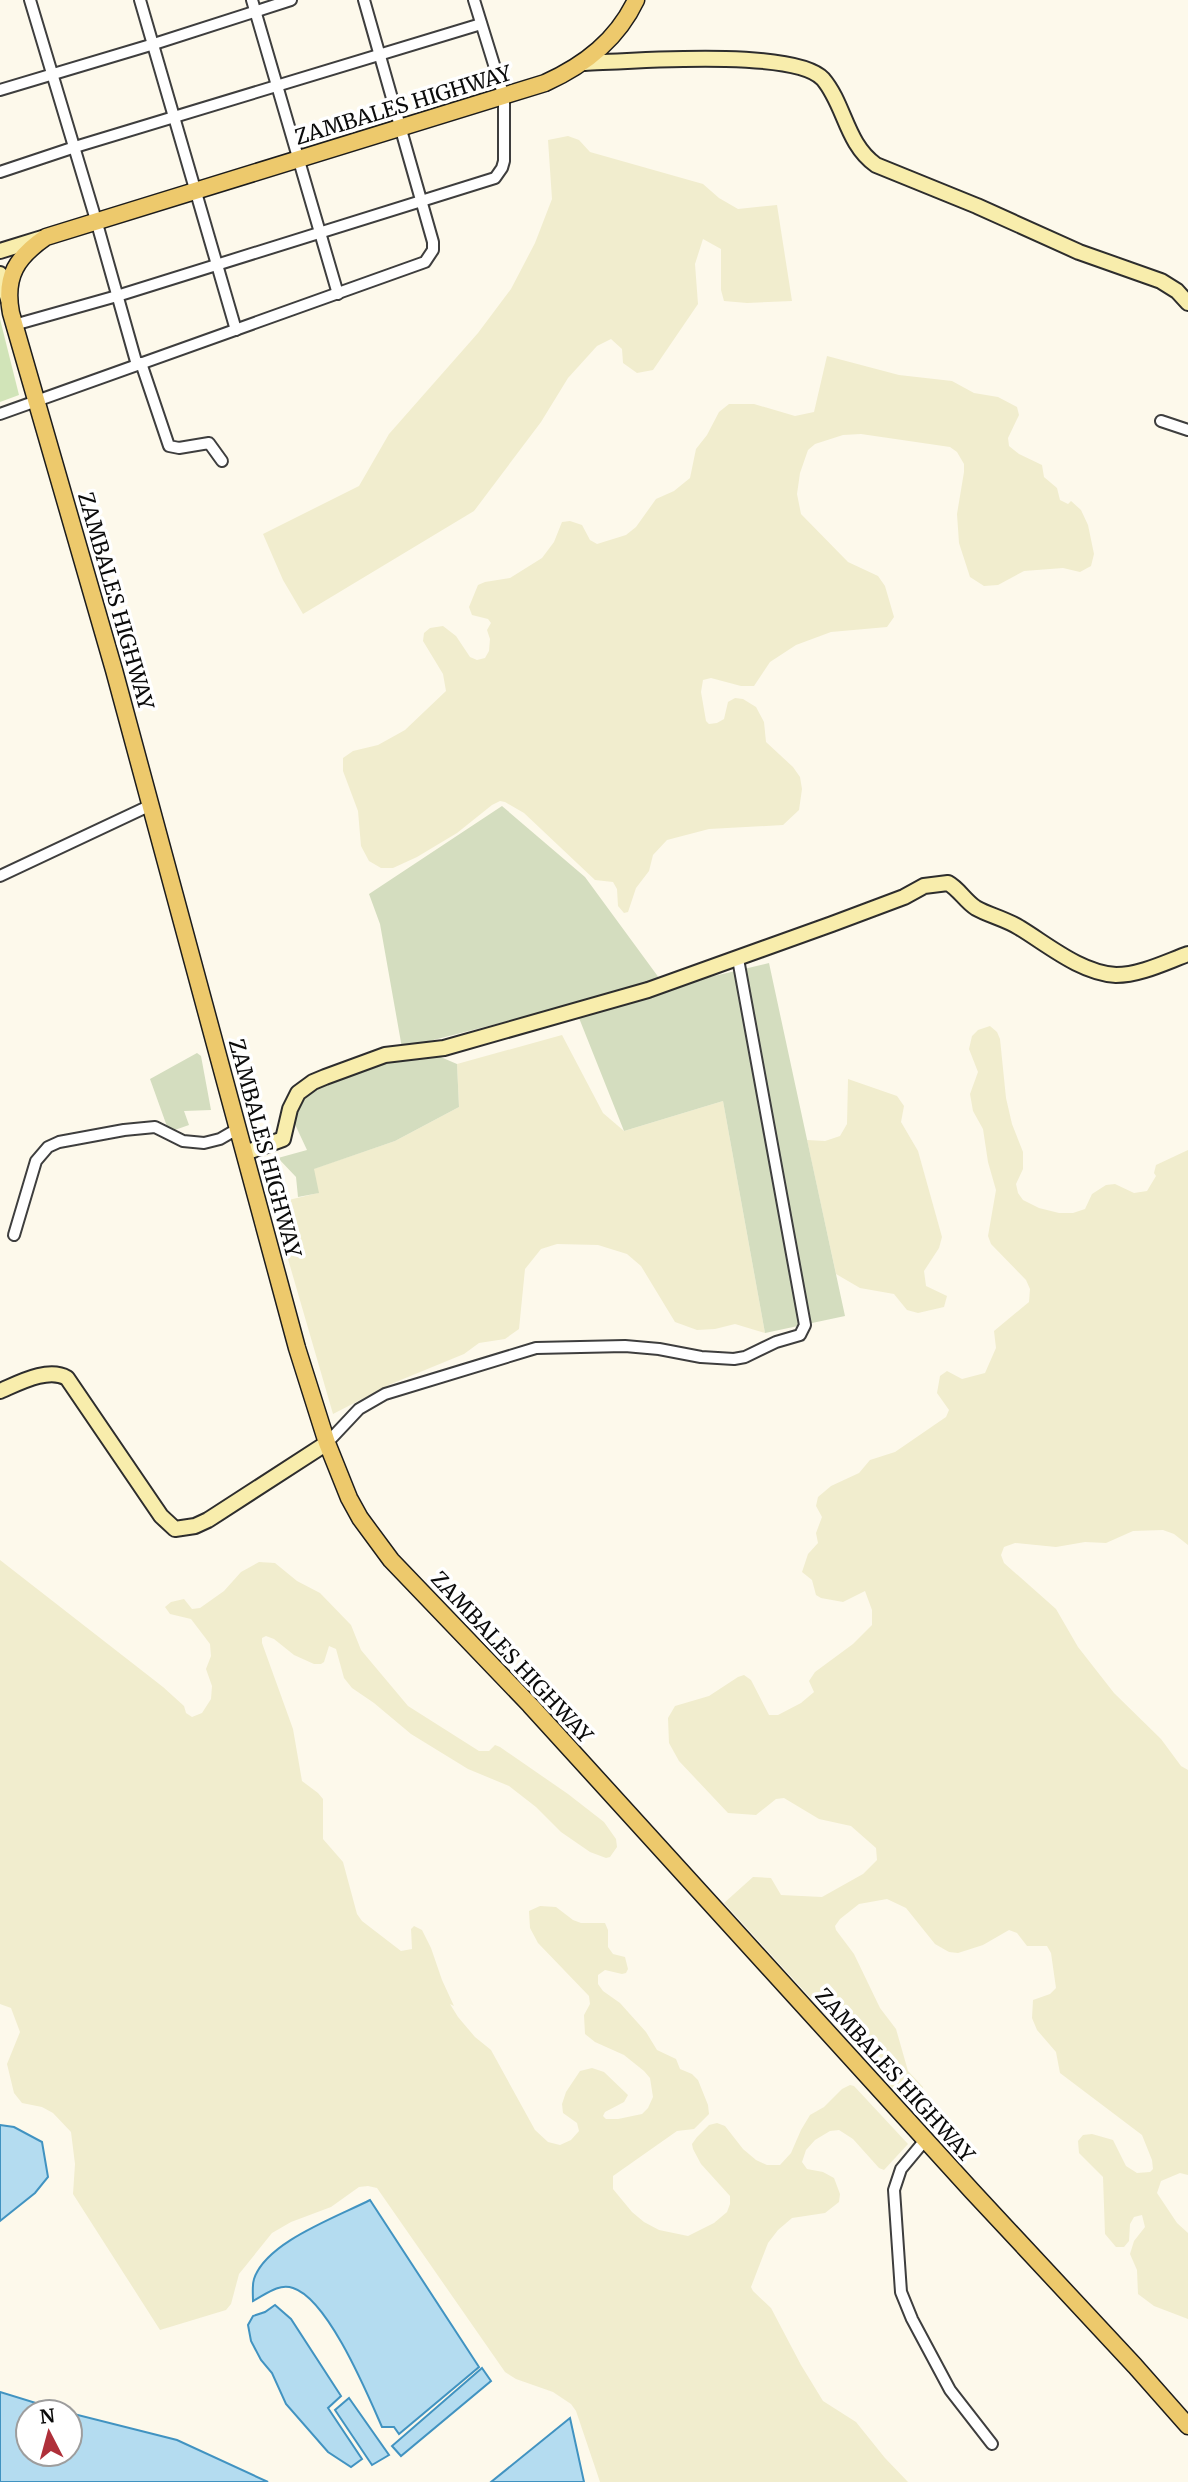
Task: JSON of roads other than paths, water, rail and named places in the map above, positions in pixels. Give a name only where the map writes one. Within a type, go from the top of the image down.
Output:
[{"type":"main road","name":"ZAMBALES HIGHWAY","points":[[636,0],[612,37],[585,62],[545,83],[46,237],[33,246],[17,264],[9,284],[8,299],[151,805],[288,1315],[327,1443],[360,1518],[391,1559],[512,1686],[1188,2427]]},
{"type":"street","points":[[140,0],[236,330]]},
{"type":"street","points":[[0,90],[154,44],[254,5],[291,0]]},
{"type":"street","points":[[0,414],[338,295],[430,257],[433,242],[364,0]]},
{"type":"street","points":[[14,325],[117,296],[488,181],[499,174],[504,161],[504,97],[474,0]]},
{"type":"street","points":[[32,1],[117,296],[169,446],[179,448],[209,443],[222,461]]},
{"type":"street","points":[[254,5],[338,295]]},
{"type":"street","points":[[0,173],[75,147],[481,24]]},
{"type":"street","points":[[585,62],[712,59],[790,64],[809,70],[823,80],[854,142],[867,159],[876,165],[1079,252],[1161,281],[1177,290],[1188,303]]},
{"type":"street","points":[[0,251],[46,237]]},
{"type":"street","points":[[0,274],[8,299]]},
{"type":"street","points":[[1161,421],[1188,430]]},
{"type":"street","points":[[0,876],[151,805]]},
{"type":"street","points":[[245,1153],[283,1139],[290,1109],[299,1093],[325,1077],[385,1055],[444,1048],[648,990],[904,897],[924,886],[947,883],[977,909],[1006,920],[1046,946],[1105,973],[1117,975],[1137,972],[1188,954]]},
{"type":"street","points":[[0,1391],[47,1374],[60,1374],[67,1378],[161,1516],[174,1529],[195,1526],[208,1520],[327,1443],[359,1409],[384,1394],[536,1348],[625,1346],[724,1360],[745,1357],[776,1342],[800,1335],[805,1325],[737,959]]},
{"type":"street","points":[[14,1235],[36,1161],[48,1147],[72,1139],[155,1126],[183,1141],[204,1143],[220,1139],[239,1128]]},
{"type":"street","points":[[926,2139],[901,2169],[894,2190],[901,2292],[950,2390],[992,2444]]},
{"type":"water","points":[[0,2125],[14,2127],[42,2142],[48,2177],[35,2193],[0,2221]]},
{"type":"water","points":[[370,2200],[479,2367],[399,2434],[394,2427],[382,2427],[333,2328],[306,2296],[293,2288],[282,2287],[253,2301],[254,2279],[273,2253],[304,2232]]},
{"type":"water","points":[[275,2305],[291,2319],[341,2396],[328,2408],[362,2459],[351,2467],[328,2452],[286,2404],[272,2373],[251,2341],[248,2325],[253,2316]]},
{"type":"water","points":[[482,2368],[491,2381],[401,2456],[392,2446]]},
{"type":"water","points":[[0,2392],[20,2398],[14,2398],[14,2468],[84,2468],[84,2417],[177,2440],[268,2482],[0,2482]]},
{"type":"water","points":[[349,2398],[389,2455],[372,2465],[335,2410]]},
{"type":"water","points":[[570,2418],[584,2482],[491,2482]]}]
